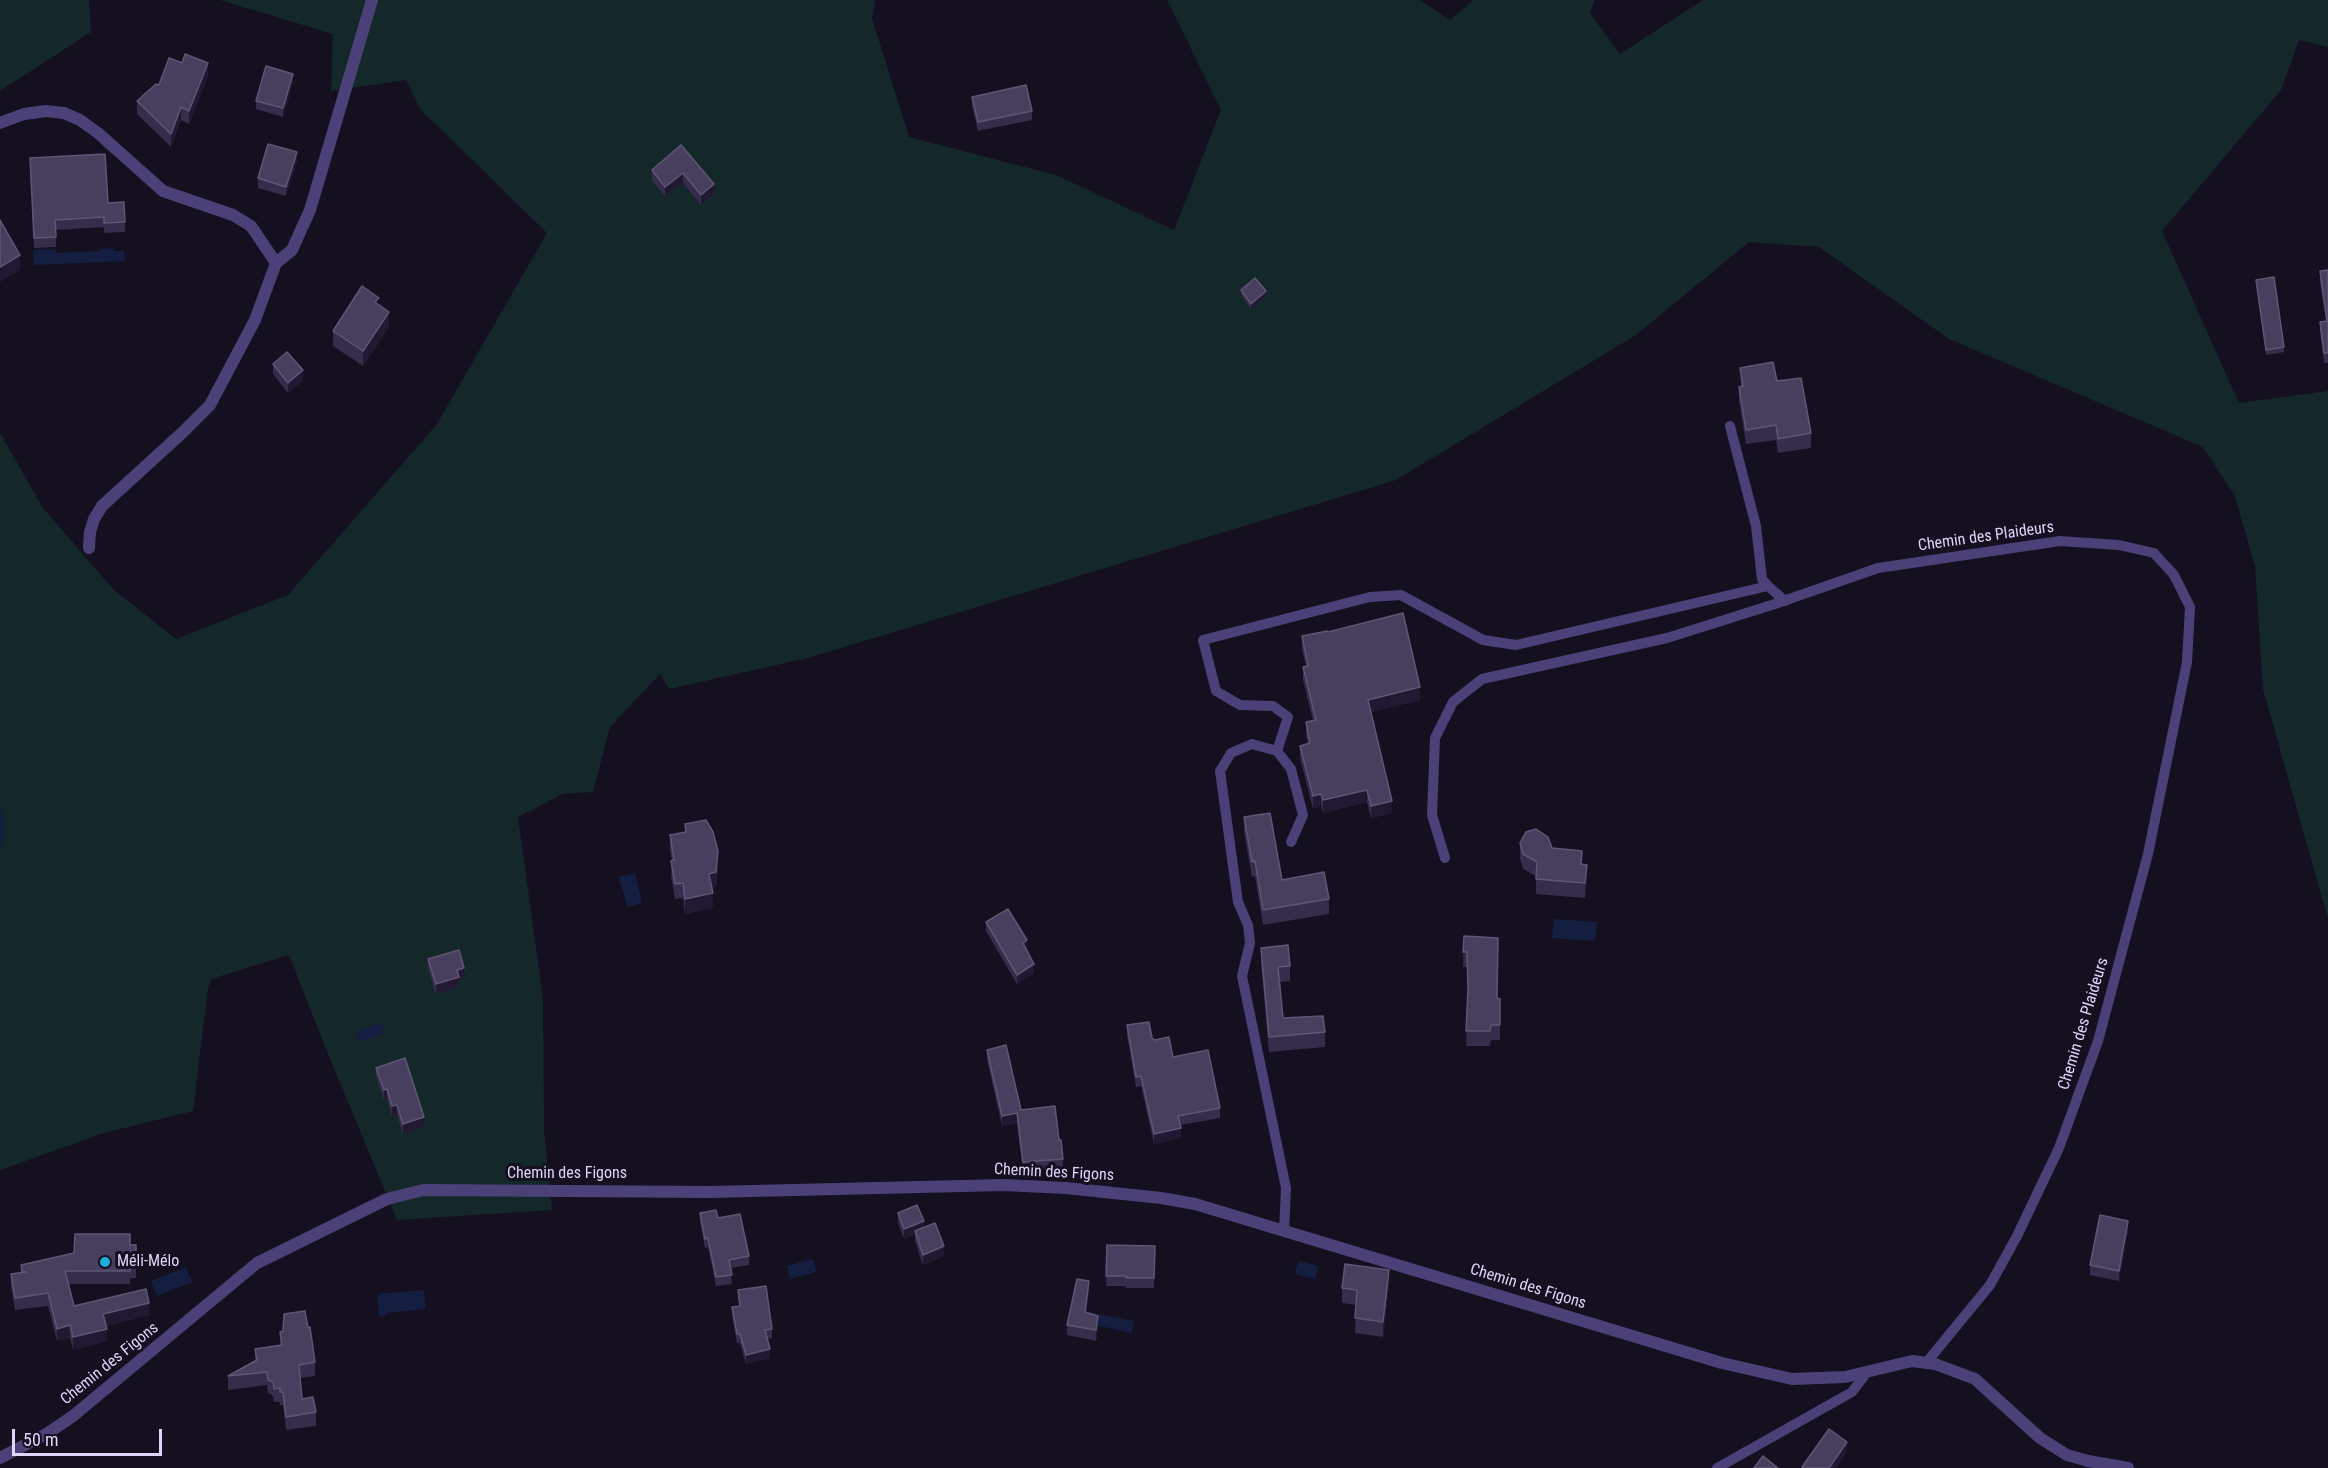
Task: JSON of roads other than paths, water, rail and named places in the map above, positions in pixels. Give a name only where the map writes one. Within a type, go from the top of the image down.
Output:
[{"type":"street","points":[[88,548],[94,519],[102,506],[210,405],[255,320],[276,263],[292,250],[310,210],[372,0]]},
{"type":"street","points":[[0,123],[24,114],[46,111],[64,113],[80,120],[98,133],[163,191],[233,214],[251,226],[276,263]]},
{"type":"street","name":"Chemin des Figons","points":[[0,1458],[48,1433],[73,1416],[257,1263],[387,1199],[423,1190],[710,1192],[1024,1186],[1161,1198],[1195,1204],[1722,1363],[1792,1379],[1845,1377],[1912,1361],[1935,1364],[1975,1379],[2040,1438],[2067,1455],[2128,1468]]},
{"type":"lane","points":[[1730,426],[1756,526],[1762,579],[1785,601]]},
{"type":"lane","name":"Chemin des Plaideurs","points":[[1445,858],[1432,815],[1435,738],[1453,702],[1482,679],[1667,638],[1785,601],[1878,568],[2060,542],[2119,545],[2154,553],[2174,575],[2190,607],[2187,662],[2148,854],[2098,1041],[2059,1148],[2017,1236],[1990,1285],[1926,1363]]},
{"type":"lane","points":[[1277,751],[1288,717],[1273,706],[1240,705],[1216,691],[1203,640],[1370,597],[1401,596],[1483,640],[1516,645],[1768,586]]},
{"type":"lane","points":[[1284,1231],[1286,1188],[1242,976],[1250,943],[1248,926],[1238,902],[1220,771],[1231,753],[1252,744],[1277,751],[1292,769],[1303,815],[1292,842]]},
{"type":"lane","points":[[1717,1468],[1852,1392],[1867,1372]]},
{"type":"water","points":[[113,248],[113,251],[124,251],[125,261],[34,265],[33,250],[55,249],[56,253],[100,251],[100,249]]},
{"type":"water","points":[[0,804],[5,822],[0,851]]},
{"type":"water","points":[[635,873],[642,903],[627,907],[619,877]]},
{"type":"water","points":[[1554,919],[1597,922],[1595,941],[1552,938]]},
{"type":"water","points":[[381,1023],[384,1033],[360,1042],[356,1031]]},
{"type":"water","points":[[813,1259],[816,1272],[790,1279],[787,1266]]},
{"type":"water","points":[[1298,1261],[1319,1266],[1315,1279],[1295,1274]]},
{"type":"water","points":[[186,1267],[192,1282],[157,1296],[151,1281]]},
{"type":"water","points":[[424,1290],[426,1309],[386,1313],[386,1316],[379,1317],[377,1294]]},
{"type":"water","points":[[1097,1314],[1134,1321],[1132,1333],[1095,1325]]},
{"type":"place","name":"Méli-Mélo","points":[[105,1262]]}]
